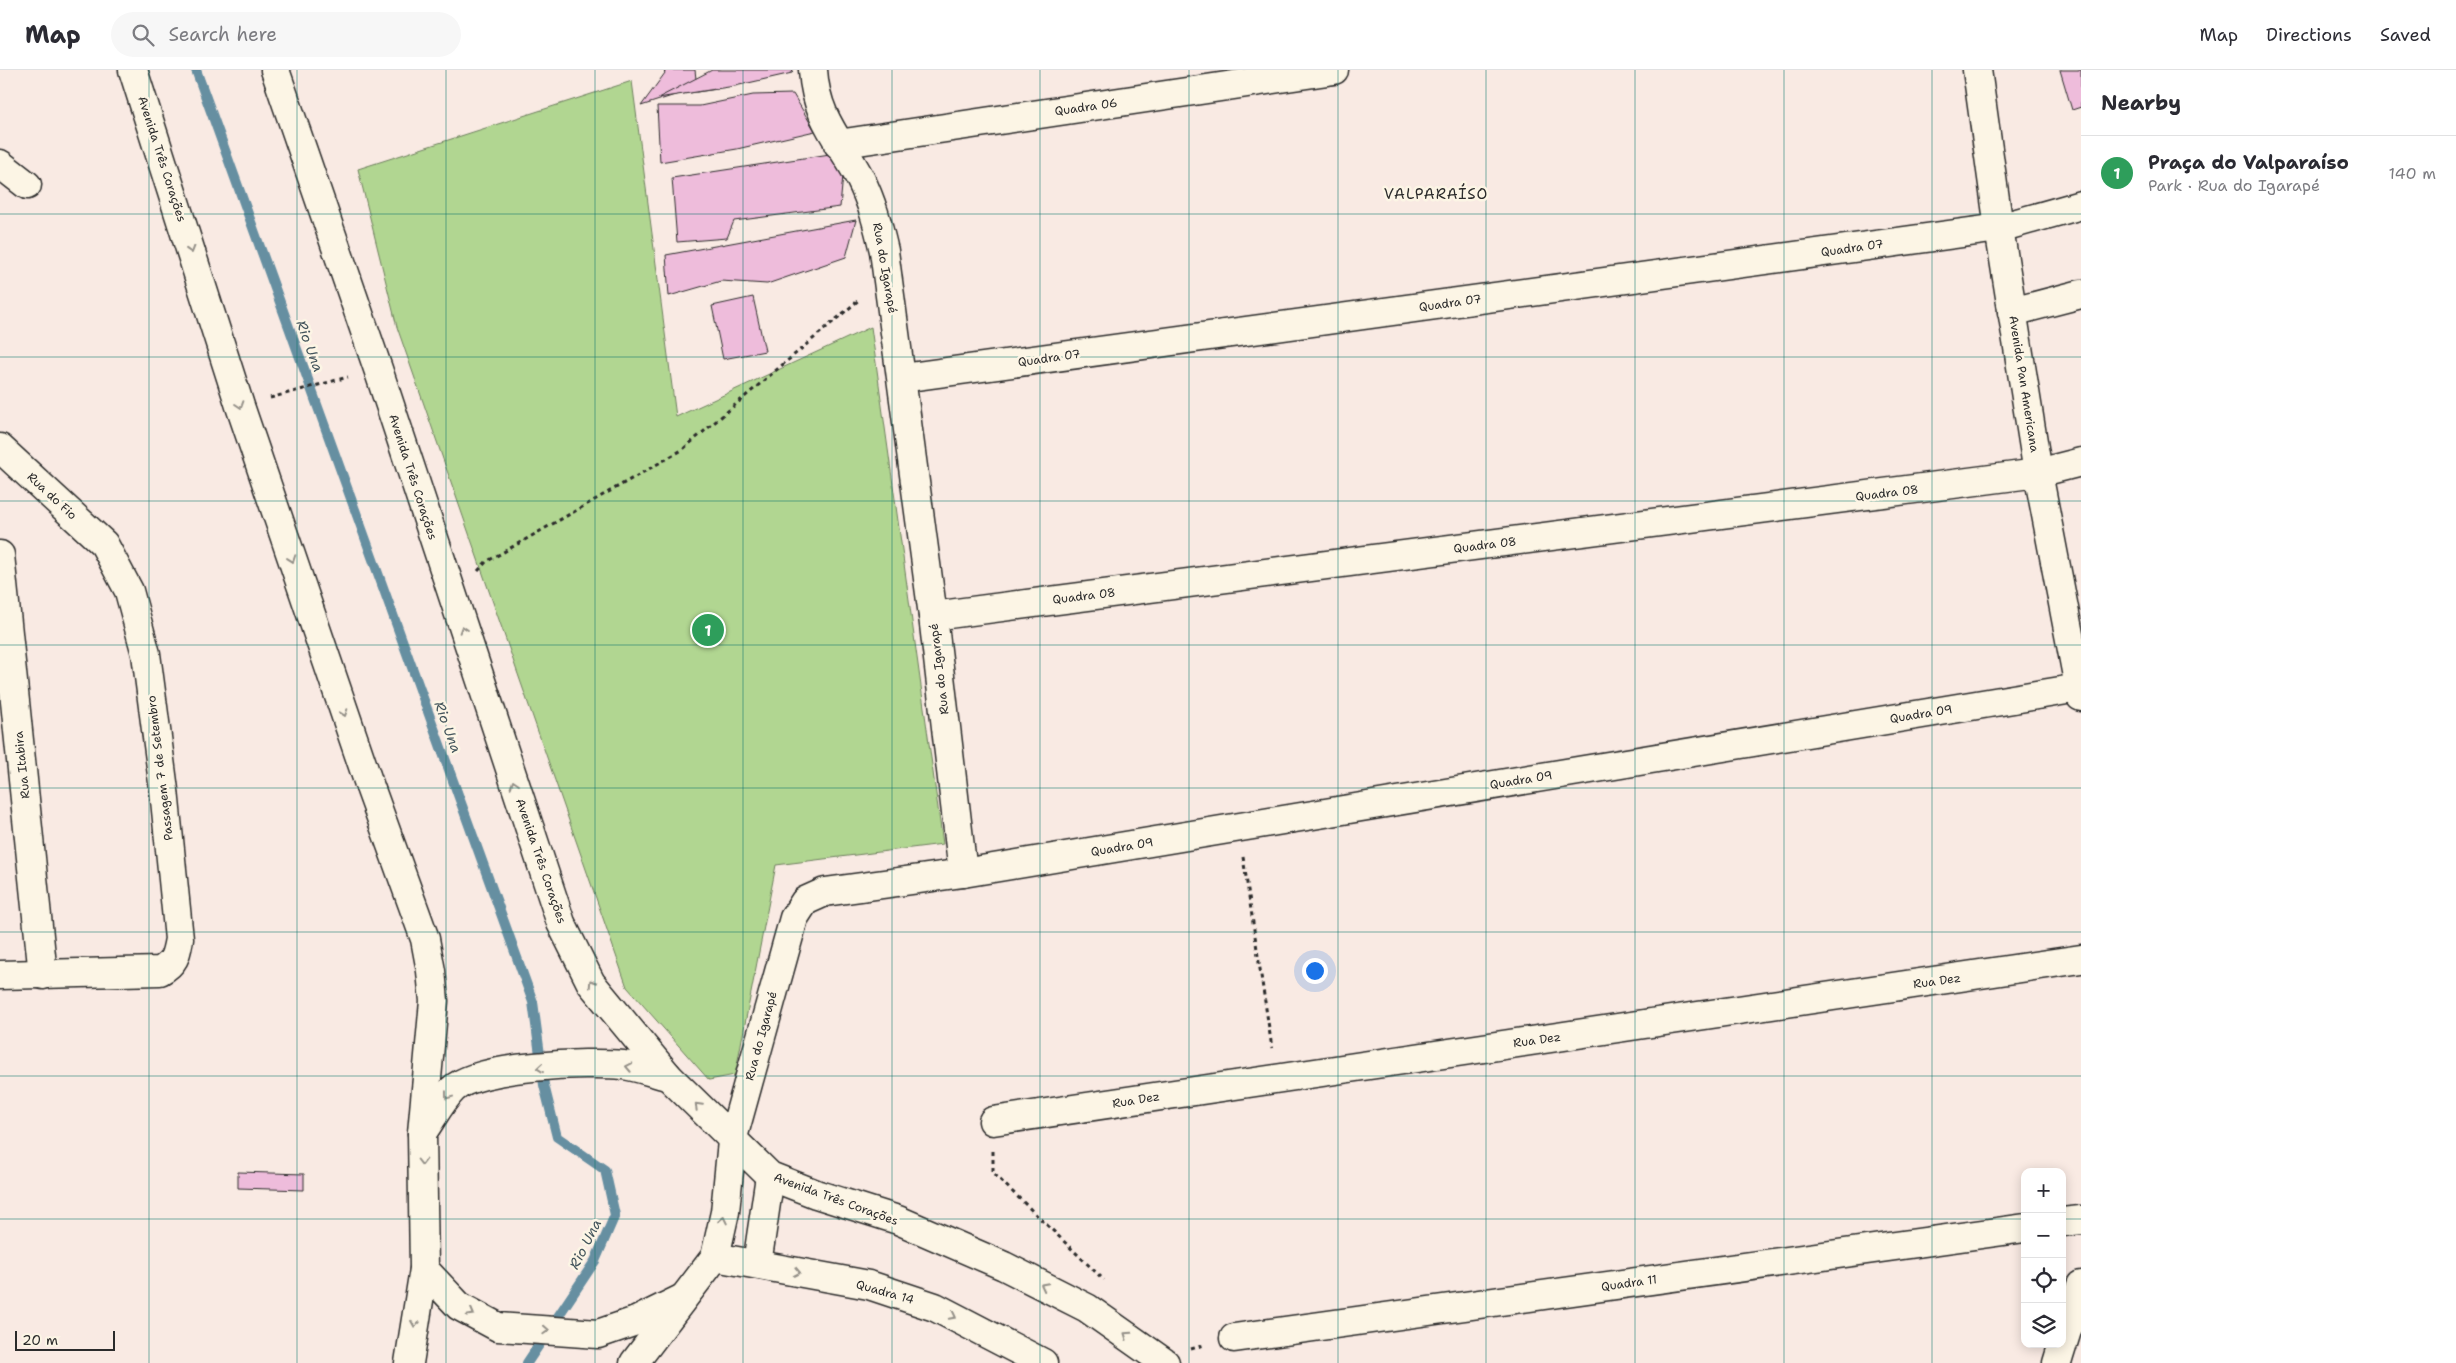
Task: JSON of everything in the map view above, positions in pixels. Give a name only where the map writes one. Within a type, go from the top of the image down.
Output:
[{"type":"street","name":"Avenida Três Corações","points":[[133,70],[240,406],[370,787],[425,939],[434,1001],[425,1078],[422,1133],[424,1270],[409,1363]]},
{"type":"street","name":"Avenida Três Corações","points":[[275,70],[378,369],[561,923],[591,983],[668,1076],[732,1141],[770,1176],[816,1194],[898,1220],[1004,1266],[1087,1308],[1165,1363]]},
{"type":"street","name":"Rua do Igarapé","points":[[715,1257],[724,1212],[732,1141],[794,918],[805,901],[825,892],[963,873],[933,616],[887,274],[875,213],[859,178],[824,121],[814,86],[813,70]]},
{"type":"street","name":"Quadra 06","points":[[838,144],[1334,70]]},
{"type":"street","name":"Avenida Pan Americana","points":[[1977,70],[1999,228],[2038,473],[2077,659],[2080,692]]},
{"type":"street","points":[[0,164],[27,185]]},
{"type":"street","name":"Quadra 07","points":[[902,378],[1999,228],[2081,205]]},
{"type":"street","points":[[2012,312],[2081,294]]},
{"type":"street","name":"Rua do Fio","points":[[0,448],[104,544]]},
{"type":"street","name":"Quadra 08","points":[[933,616],[2038,473],[2078,463]]},
{"type":"street","name":"Passagem 7 de Setembro","points":[[0,975],[160,972],[171,965],[176,957],[179,939],[164,790],[146,654],[129,590],[104,544]]},
{"type":"street","name":"Rua Itabira","points":[[0,555],[44,975]]},
{"type":"street","name":"Quadra 09","points":[[963,873],[2080,692]]},
{"type":"street","name":"Rua Dez","points":[[993,1121],[2081,959]]},
{"type":"street","points":[[422,1133],[452,1090],[468,1079],[486,1073],[589,1063],[626,1065],[668,1076]]},
{"type":"street","points":[[757,1264],[770,1176]]},
{"type":"street","points":[[2066,1222],[2081,1220]]},
{"type":"street","name":"Quadra 11","points":[[1234,1338],[2021,1229]]},
{"type":"street","points":[[634,1363],[681,1299],[715,1257]]},
{"type":"street","name":"Quadra 14","points":[[715,1257],[869,1286],[935,1307],[1043,1363]]},
{"type":"street","points":[[424,1270],[459,1306],[498,1328],[598,1334],[636,1321],[681,1299]]},
{"type":"street","points":[[2057,1363],[2081,1285]]},
{"type":"path","points":[[453,600],[486,562],[682,450],[887,274]]},
{"type":"path","points":[[290,393],[337,380]]},
{"type":"path","points":[[1239,827],[1277,1079]]},
{"type":"path","points":[[993,1121],[993,1173],[1108,1284]]},
{"type":"green space","points":[[632,81],[676,417],[871,327],[943,844],[776,865],[735,1075],[709,1080],[627,987],[397,327],[358,169]]},
{"type":"building","points":[[664,70],[695,70],[696,79],[718,89],[675,95],[641,106],[665,73]]},
{"type":"building","points":[[712,70],[793,70],[792,73],[735,86],[658,98]]},
{"type":"building","points":[[2060,70],[2081,70],[2081,107],[2072,110]]},
{"type":"building","points":[[793,94],[815,131],[737,149],[660,162],[657,106],[700,106],[753,95]]},
{"type":"building","points":[[830,154],[843,175],[840,207],[734,221],[727,238],[677,242],[672,178]]},
{"type":"building","points":[[856,220],[846,257],[767,284],[721,281],[669,296],[666,255]]},
{"type":"building","points":[[753,297],[765,351],[723,359],[712,306]]},
{"type":"building","points":[[238,1172],[304,1174],[304,1190],[238,1188]]},
{"type":"waterway","name":"Rio Una","points":[[196,70],[533,1002],[544,1085],[557,1137],[605,1170],[615,1215],[595,1261],[527,1363]]},
{"type":"place","name":"Praça do Valparaíso","points":[[708,630]]},
{"type":"district","name":"VALPARAÍSO","points":[[1436,194]]}]
